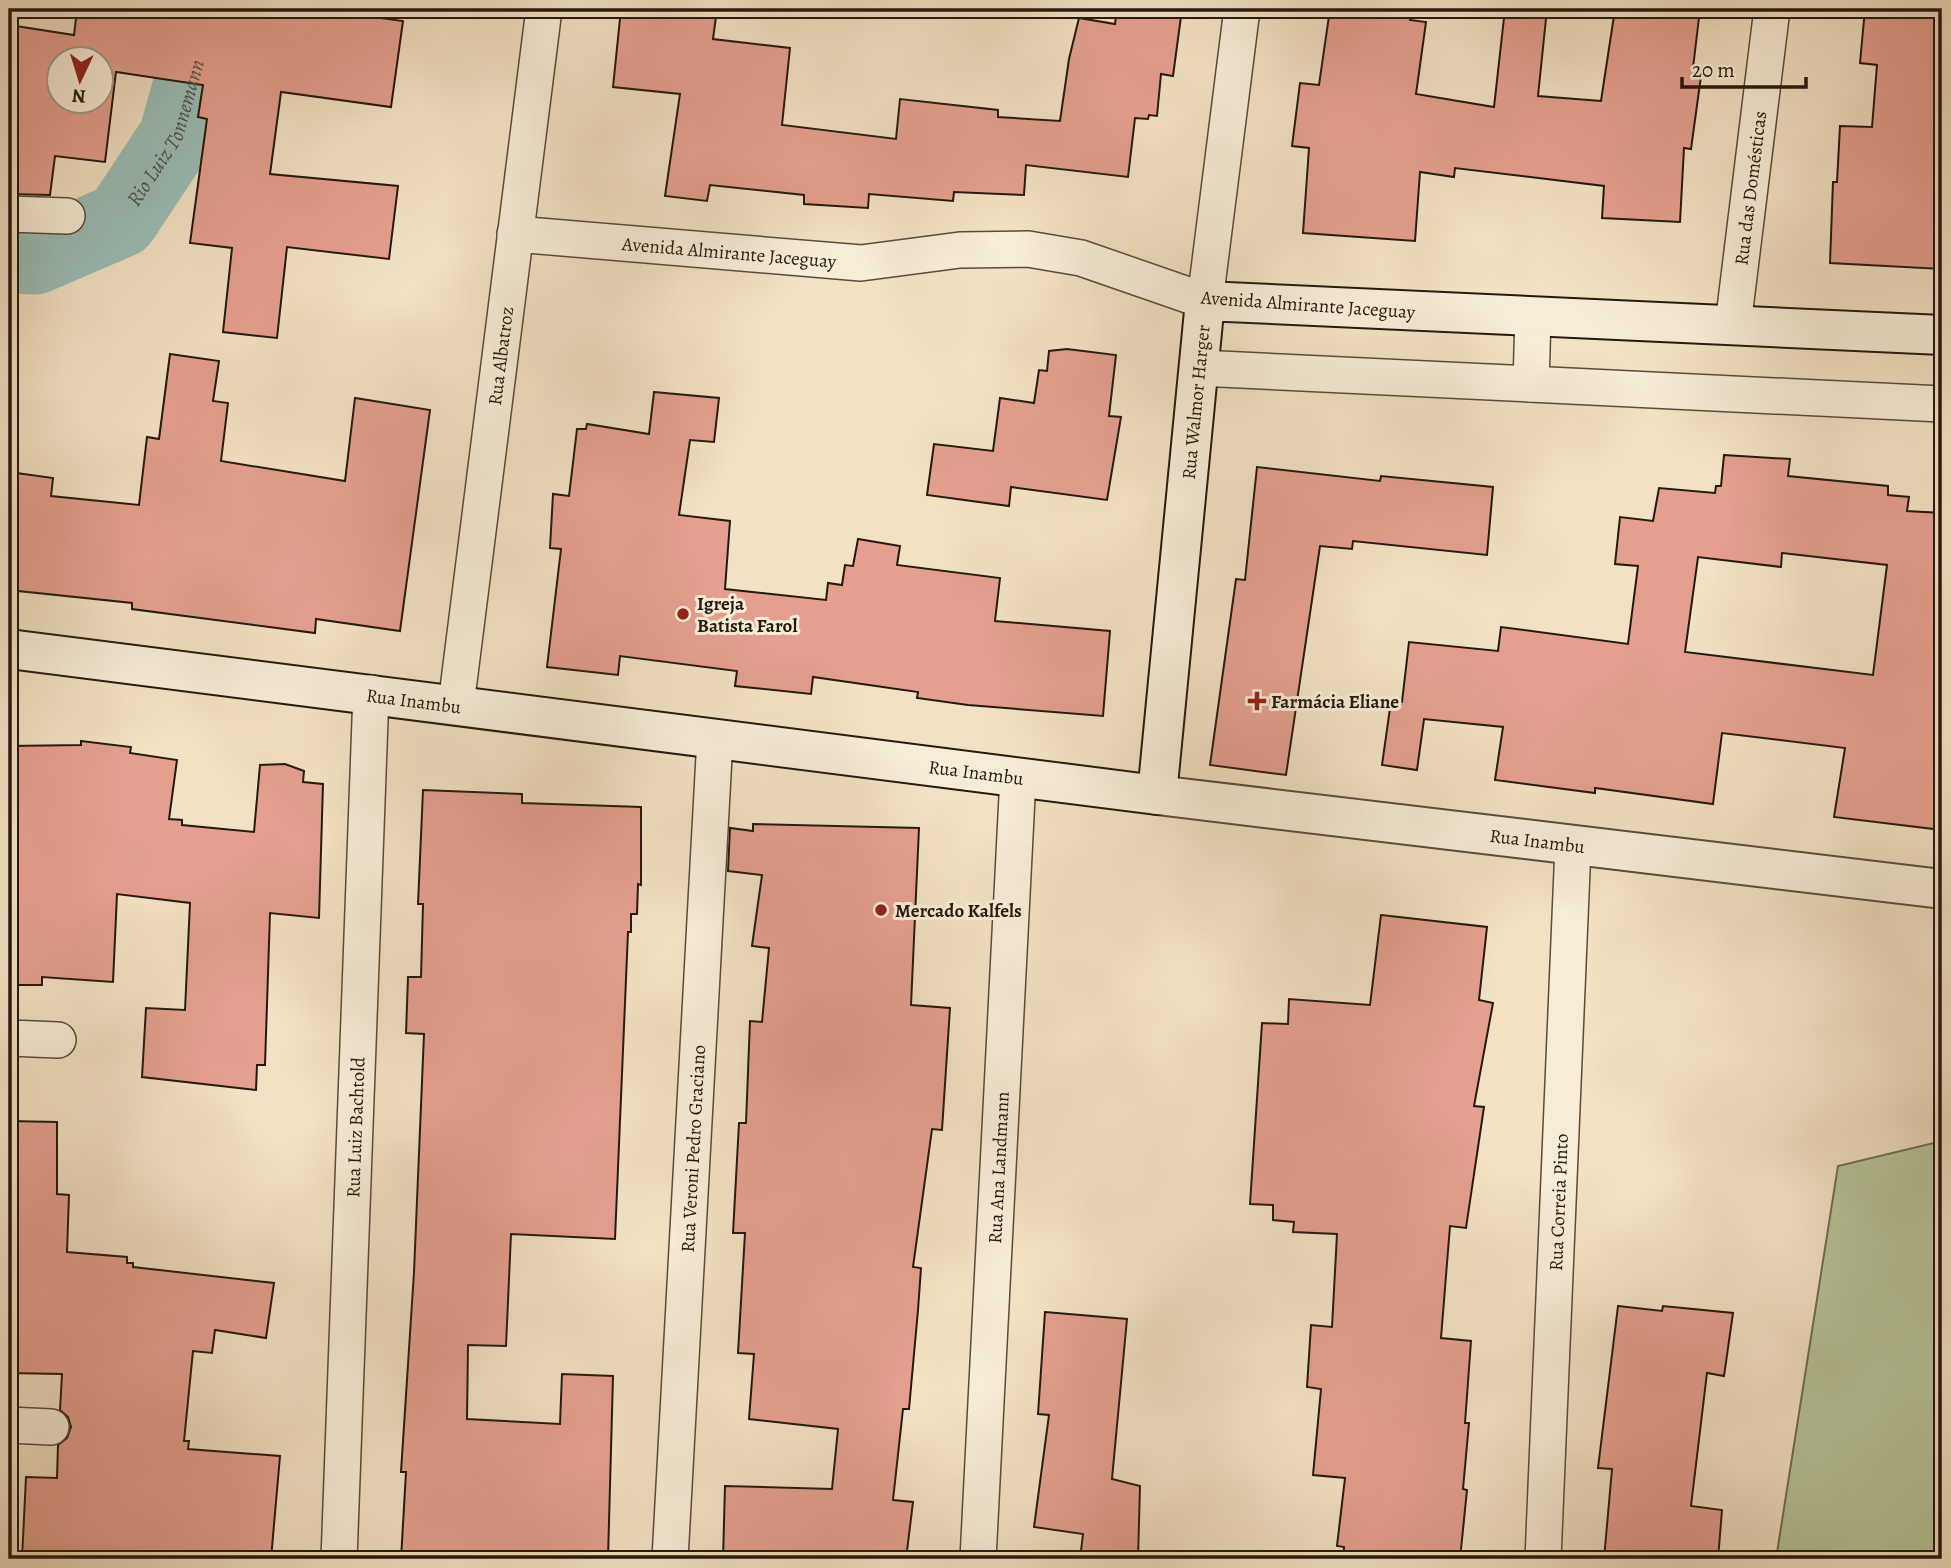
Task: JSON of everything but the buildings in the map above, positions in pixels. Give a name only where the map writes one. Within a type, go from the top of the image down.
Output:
[{"type":"main road","name":"Avenida Almirante Jaceguay","points":[[1205,301],[1942,335]]},
{"type":"main road","name":"Rua Walmor Harger","points":[[1157,795],[1205,301]]},
{"type":"main road","name":"Rua Inambu","points":[[9,649],[1157,795],[1942,889]]},
{"type":"street","name":"Rua Albatroz","points":[[456,705],[544,9]]},
{"type":"street","name":"Rua Walmor Harger","points":[[1205,301],[1242,9]]},
{"type":"street","name":"Rua das Domésticas","points":[[1733,325],[1772,9]]},
{"type":"street","points":[[9,214],[67,216]]},
{"type":"street","name":"Avenida Almirante Jaceguay","points":[[515,234],[862,263],[960,250],[1028,249],[1093,261],[1205,301]]},
{"type":"street","points":[[1531,384],[1533,316]]},
{"type":"street","points":[[1199,368],[1942,404]]},
{"type":"street","name":"Rua Luiz Bachtold","points":[[339,1559],[371,693]]},
{"type":"street","name":"Rua Veroni Pedro Graciano","points":[[670,1559],[715,738]]},
{"type":"street","name":"Rua Ana Landmann","points":[[978,1559],[1018,777]]},
{"type":"street","name":"Rua Correia Pinto","points":[[1543,1559],[1573,845]]},
{"type":"street","points":[[9,1038],[58,1040]]},
{"type":"street","points":[[9,1425],[51,1427]]},
{"type":"green space","points":[[1942,1141],[1942,1559],[1776,1559],[1838,1166]]},
{"type":"waterway","name":"Rio Luiz Tonnemann","points":[[9,256],[35,257],[121,220],[176,137],[212,9]]},
{"type":"place","name":"Igreja Batista Farol","points":[[683,614]]},
{"type":"place","name":"Farmácia Eliane","points":[[1257,701]]},
{"type":"place","name":"Mercado Kalfels","points":[[881,910]]}]
